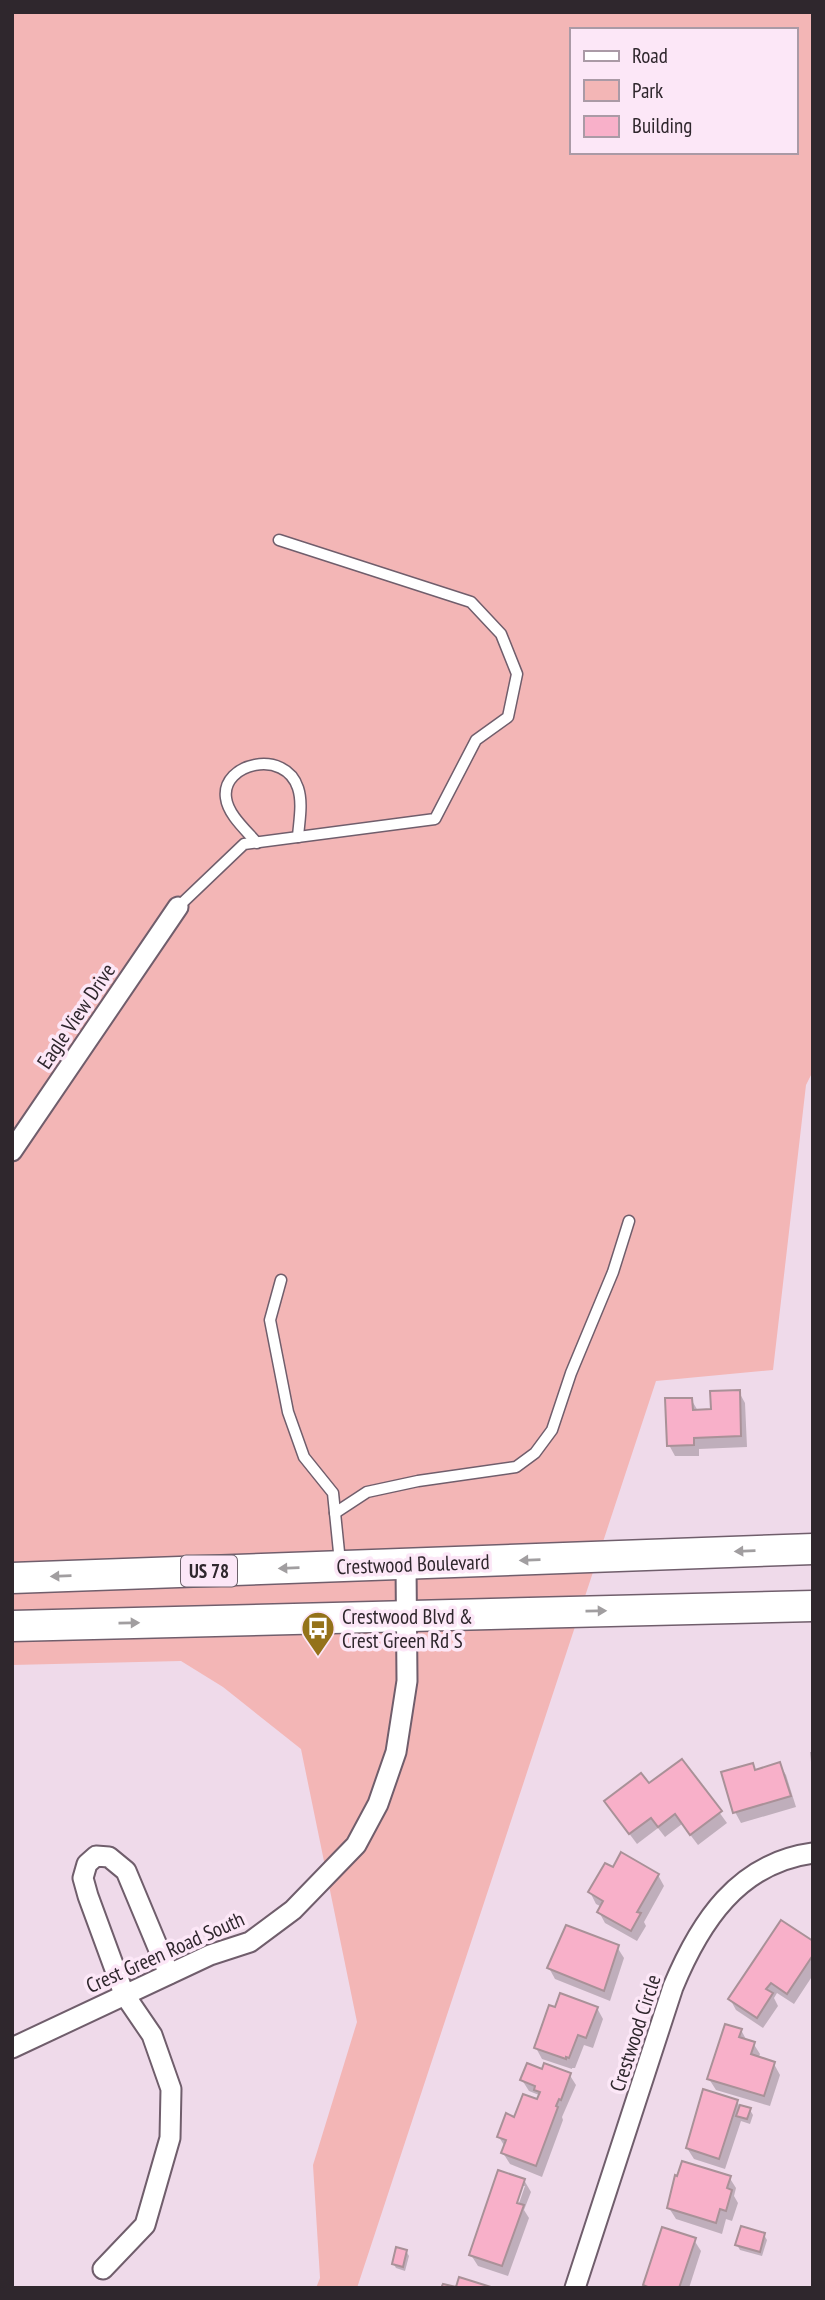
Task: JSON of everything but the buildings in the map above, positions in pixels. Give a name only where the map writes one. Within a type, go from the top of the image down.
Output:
[{"type":"main road","name":"Crestwood Boulevard","points":[[12,1578],[813,1549]]},
{"type":"main road","points":[[12,1626],[813,1606]]},
{"type":"street","name":"Eagle View Drive","points":[[12,1152],[178,906]]},
{"type":"street","name":"Crest Green Road South","points":[[12,2048],[210,1955],[250,1942],[293,1910],[356,1845],[378,1804],[396,1752],[407,1681],[406,1564]]},
{"type":"street","name":"Crestwood Circle","points":[[575,2288],[673,1987],[694,1942],[722,1903],[755,1873],[772,1862],[813,1853]]},
{"type":"street","points":[[103,2269],[145,2225],[170,2138],[171,2089],[152,2035],[124,1994],[83,1878],[87,1864],[96,1856],[109,1857],[126,1871],[169,1974]]},
{"type":"lane","points":[[178,906],[244,844],[435,819],[475,740],[508,717],[517,674],[501,634],[471,601],[279,540]]},
{"type":"lane","points":[[257,843],[234,815],[226,799],[228,783],[239,771],[255,764],[273,764],[289,771],[298,788],[298,837]]},
{"type":"lane","points":[[335,1513],[367,1492],[418,1481],[516,1467],[534,1453],[552,1430],[571,1373],[613,1272],[629,1220]]},
{"type":"lane","points":[[281,1280],[270,1320],[288,1412],[304,1457],[333,1493],[341,1566]]},
{"type":"green space","points":[[12,12],[813,12],[813,1071],[806,1085],[773,1370],[656,1381],[357,2288],[316,2288],[320,2278],[313,2165],[357,2022],[301,1749],[223,1687],[181,1661],[12,1665]]},
{"type":"place","name":"Crestwood Blvd & Crest Green Rd S","points":[[318,1658]]}]
